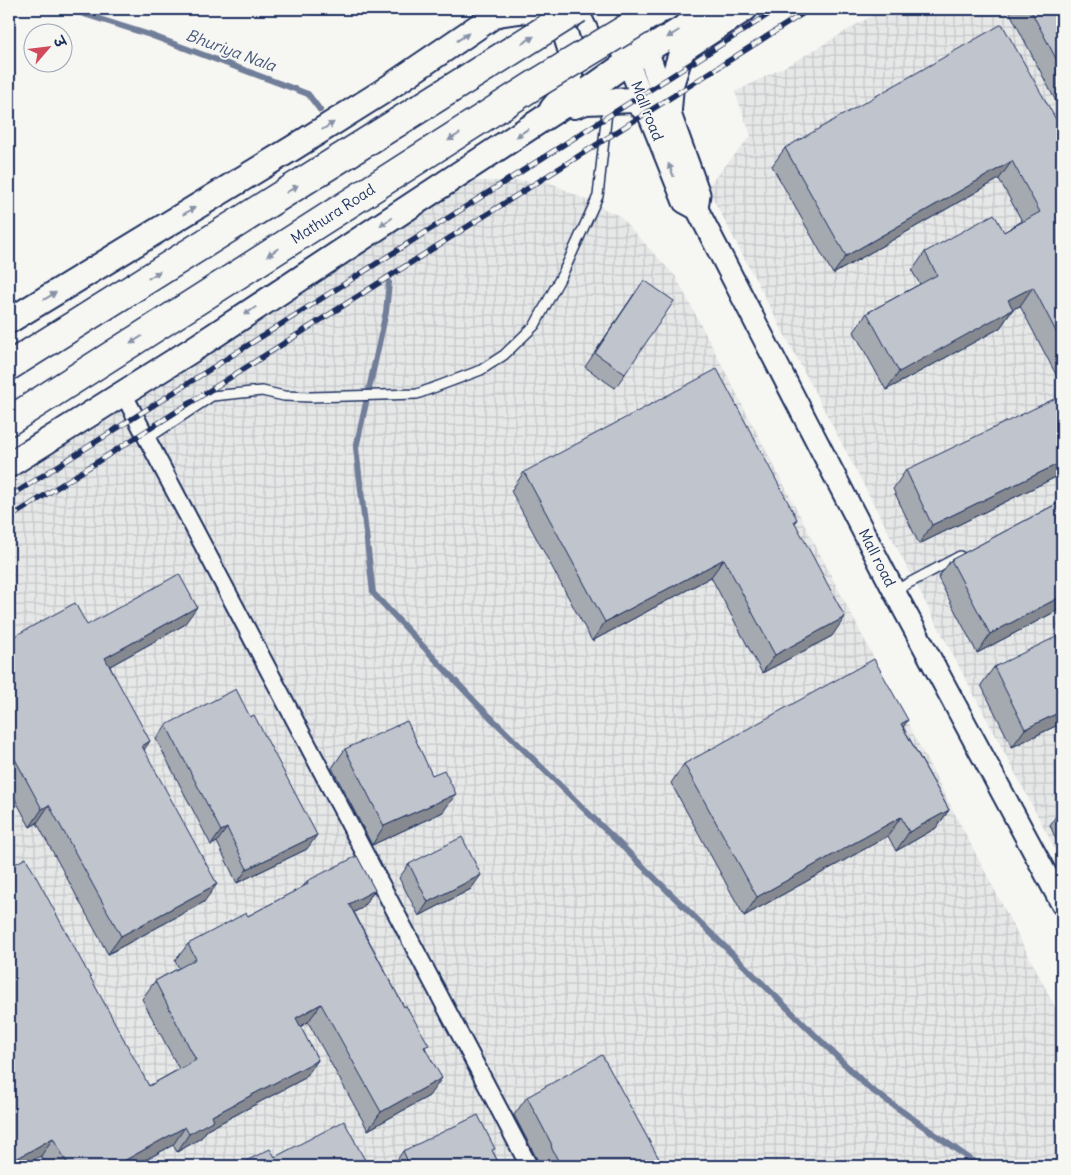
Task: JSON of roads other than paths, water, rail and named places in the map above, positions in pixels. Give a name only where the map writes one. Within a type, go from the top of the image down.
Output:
[{"type":"highway","points":[[9,366],[578,9]]},
{"type":"highway","name":"Mathura Road","points":[[9,421],[539,82],[659,9]]},
{"type":"main road","points":[[9,464],[123,393],[638,56],[714,9]]},
{"type":"main road","points":[[544,118],[586,102],[608,100],[634,100],[658,111],[671,84],[682,50],[745,9]]},
{"type":"main road","points":[[9,321],[382,92],[500,12],[526,10],[546,14],[565,33],[571,52],[570,79],[562,97],[544,118]]},
{"type":"street","name":"Mall road","points":[[602,9],[638,56]]},
{"type":"street","name":"Mall road","points":[[627,9],[638,56],[658,111],[699,194],[697,208],[894,591],[1062,904]]},
{"type":"street","points":[[123,393],[528,1166]]},
{"type":"lane","points":[[312,9],[338,9]]},
{"type":"lane","points":[[147,439],[212,396],[262,391],[284,396],[311,397],[417,394],[481,370],[504,355],[534,325],[563,273],[598,196],[608,100]]},
{"type":"lane","points":[[894,591],[965,554]]},
{"type":"waterway","name":"Bhuriya Nala","points":[[68,9],[150,35],[308,94],[320,110]]},
{"type":"waterway","points":[[389,283],[386,312],[356,448],[373,593],[480,707],[869,1088],[980,1166]]},
{"type":"railway","points":[[9,497],[777,9]]},
{"type":"railway","points":[[9,518],[810,9]]}]
